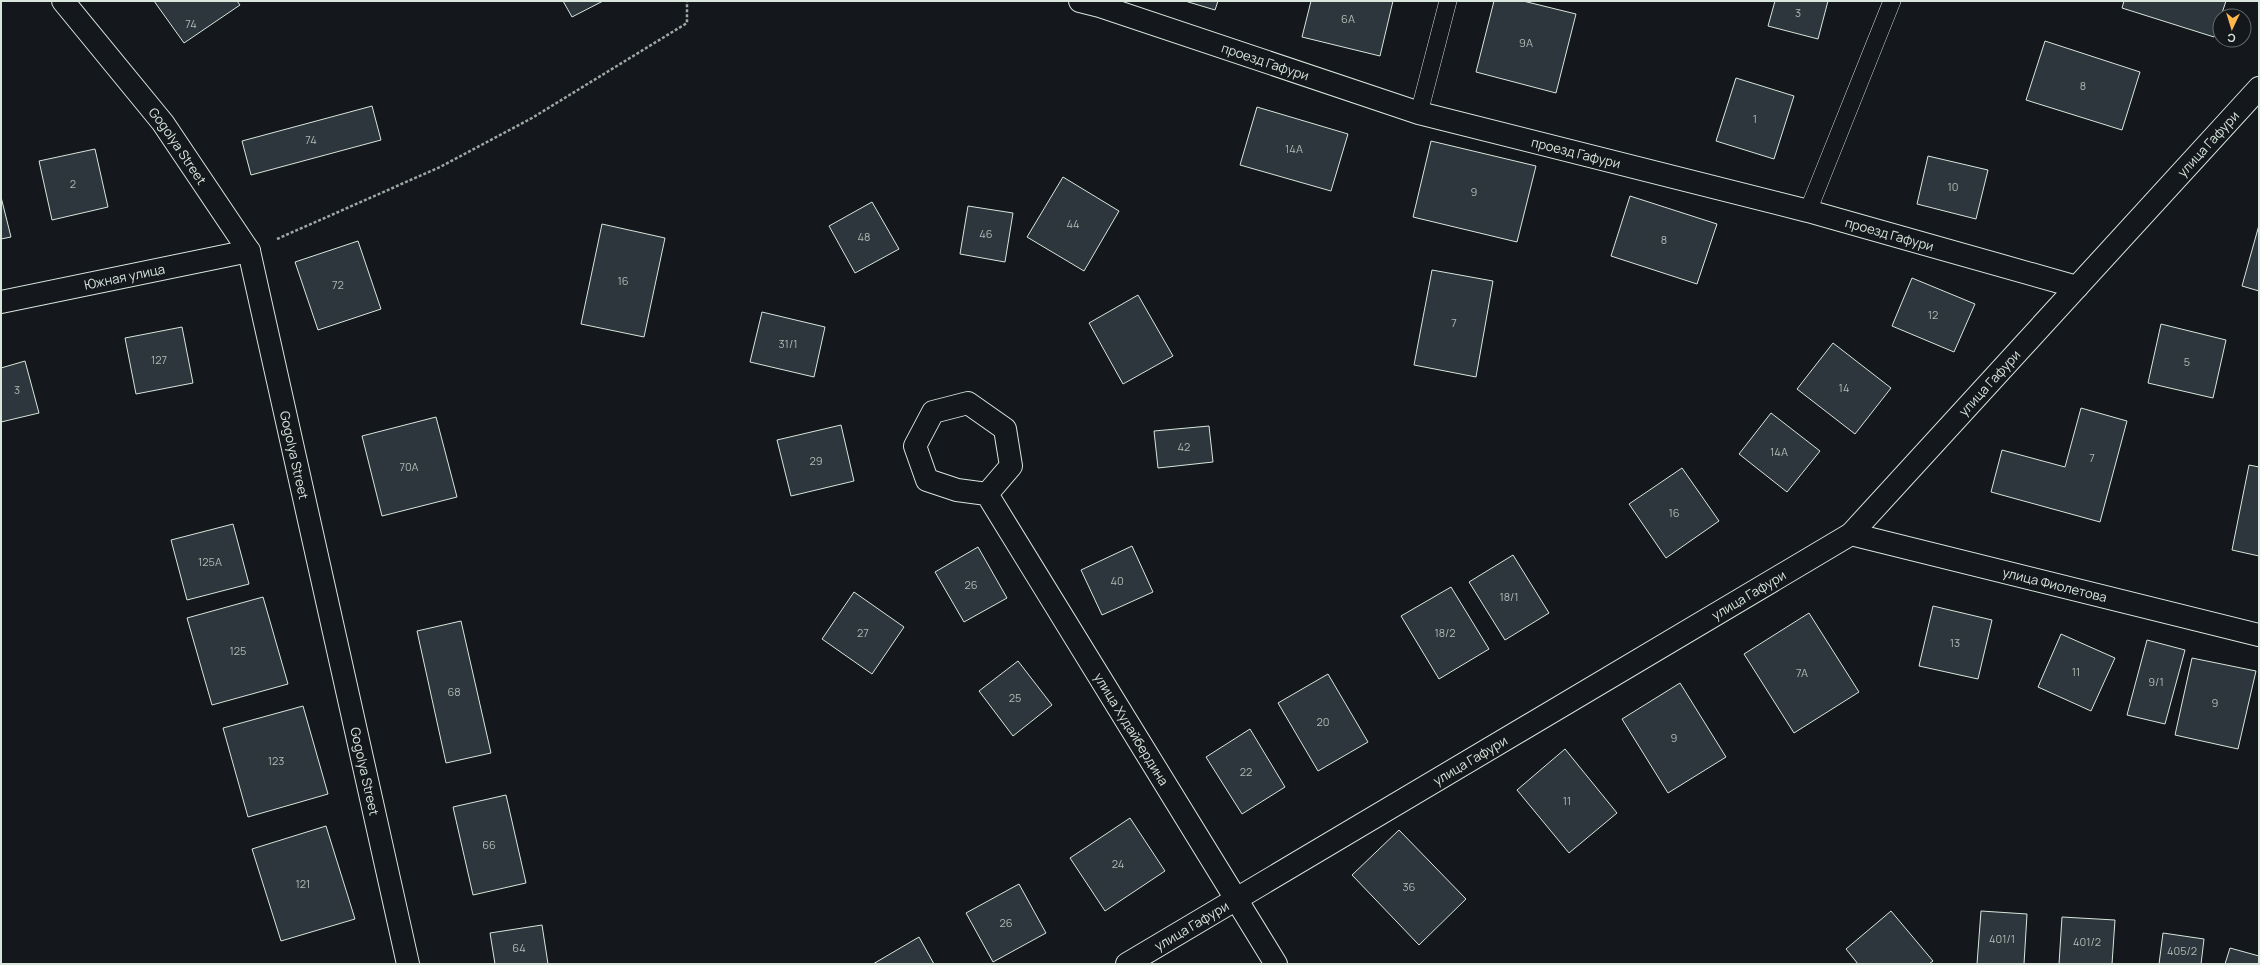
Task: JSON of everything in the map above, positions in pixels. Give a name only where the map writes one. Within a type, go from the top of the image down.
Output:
[{"type":"street","name":"Gogolya Street","points":[[64,1],[163,123],[249,251],[408,964]]},
{"type":"street","name":"проезд Гафури","points":[[1080,1],[1100,6],[1419,113],[1808,211],[2077,287]]},
{"type":"street","name":"улица Гафури","points":[[1127,964],[1851,534],[2259,88]]},
{"type":"street","name":"Южная улица","points":[[1,302],[249,251]]},
{"type":"street","points":[[968,403],[1005,429],[1011,466],[987,494],[957,490],[927,480],[915,446],[934,412],[968,403]]},
{"type":"street","name":"улица Худайбердина","points":[[987,494],[1237,898],[1276,964]]},
{"type":"street","name":"улица Фиолетова","points":[[1851,534],[2259,634]]},
{"type":"lane","points":[[1419,113],[1448,1]]},
{"type":"lane","points":[[1808,211],[1892,1]]},
{"type":"path","points":[[249,251],[440,167],[532,118],[687,23],[687,1]]},
{"type":"building","points":[[154,1],[237,1],[240,5],[184,43]]},
{"type":"building","points":[[563,1],[603,1],[572,17]]},
{"type":"building","points":[[1185,1],[1218,1],[1215,10]]},
{"type":"building","points":[[1311,1],[1393,1],[1380,56],[1302,37]]},
{"type":"building","points":[[1494,1],[1523,1],[1576,14],[1556,93],[1476,72]]},
{"type":"building","points":[[1775,1],[1828,1],[1818,39],[1768,26]]},
{"type":"building","points":[[2124,1],[2226,1],[2224,8],[2212,8],[2212,36],[2122,8]]},
{"type":"building","points":[[2045,41],[2140,72],[2122,130],[2026,100]]},
{"type":"building","points":[[1736,78],[1794,96],[1774,159],[1716,141]]},
{"type":"building","points":[[372,106],[381,140],[251,175],[242,141]]},
{"type":"building","points":[[1257,107],[1348,134],[1331,191],[1240,165]]},
{"type":"building","points":[[1431,141],[1536,166],[1517,242],[1413,217]]},
{"type":"building","points":[[95,149],[108,207],[52,220],[39,161]]},
{"type":"building","points":[[1928,156],[1988,170],[1976,219],[1917,204]]},
{"type":"building","points":[[1063,177],[1119,211],[1084,271],[1027,237]]},
{"type":"building","points":[[1630,196],[1717,224],[1697,284],[1611,256]]},
{"type":"building","points":[[1,197],[11,237],[1,239]]},
{"type":"building","points":[[872,202],[899,249],[855,273],[829,226]]},
{"type":"building","points":[[968,206],[1013,213],[1005,262],[960,254]]},
{"type":"building","points":[[602,224],[665,238],[644,337],[581,324]]},
{"type":"building","points":[[2259,225],[2259,291],[2242,286]]},
{"type":"building","points":[[358,241],[381,309],[318,330],[295,262]]},
{"type":"building","points":[[1432,270],[1493,281],[1476,377],[1414,365]]},
{"type":"building","points":[[1912,278],[1975,304],[1954,352],[1892,326]]},
{"type":"building","points":[[1138,295],[1173,356],[1123,384],[1089,323]]},
{"type":"building","points":[[762,312],[825,327],[814,377],[750,362]]},
{"type":"building","points":[[2161,324],[2226,340],[2213,398],[2148,383]]},
{"type":"building","points":[[182,327],[193,383],[136,394],[125,338]]},
{"type":"building","points":[[1833,343],[1891,388],[1855,434],[1797,389]]},
{"type":"building","points":[[25,361],[39,413],[1,422],[1,368]]},
{"type":"building","points":[[2081,408],[2127,421],[2100,522],[1991,492],[2002,450],[2065,467]]},
{"type":"building","points":[[1771,413],[1820,451],[1787,492],[1739,454]]},
{"type":"building","points":[[436,417],[457,497],[382,516],[362,436]]},
{"type":"building","points":[[841,425],[854,481],[791,496],[777,440]]},
{"type":"building","points":[[1209,426],[1213,462],[1158,468],[1154,431]]},
{"type":"building","points":[[2249,465],[2259,467],[2259,556],[2232,550]]},
{"type":"building","points":[[1682,468],[1719,521],[1666,558],[1629,504]]},
{"type":"building","points":[[233,524],[249,584],[187,600],[171,540]]},
{"type":"building","points":[[1132,546],[1153,592],[1102,615],[1081,570]]},
{"type":"building","points":[[978,547],[1007,598],[964,622],[935,572]]},
{"type":"building","points":[[1513,555],[1549,613],[1505,640],[1469,582]]},
{"type":"building","points":[[1451,587],[1489,649],[1439,679],[1401,616]]},
{"type":"building","points":[[854,592],[904,627],[872,674],[822,639]]},
{"type":"building","points":[[263,597],[288,684],[212,705],[187,618]]},
{"type":"building","points":[[1933,606],[1992,620],[1978,679],[1919,666]]},
{"type":"building","points":[[1809,613],[1859,692],[1794,733],[1744,654]]},
{"type":"building","points":[[461,621],[491,753],[446,763],[417,631]]},
{"type":"building","points":[[2061,634],[2115,658],[2091,711],[2038,687]]},
{"type":"building","points":[[2147,640],[2185,650],[2165,724],[2127,715]]},
{"type":"building","points":[[2192,658],[2256,671],[2238,749],[2175,735]]},
{"type":"building","points":[[1018,661],[1052,705],[1013,736],[979,691]]},
{"type":"building","points":[[1328,674],[1368,742],[1318,771],[1278,703]]},
{"type":"building","points":[[1680,683],[1726,757],[1668,793],[1622,719]]},
{"type":"building","points":[[303,706],[328,794],[248,817],[223,728]]},
{"type":"building","points":[[1250,729],[1285,787],[1242,814],[1206,757]]},
{"type":"building","points":[[1565,749],[1617,813],[1569,853],[1517,790]]},
{"type":"building","points":[[506,795],[526,883],[473,895],[453,807]]},
{"type":"building","points":[[1130,818],[1165,871],[1105,911],[1070,858]]},
{"type":"building","points":[[326,826],[355,919],[281,941],[252,849]]},
{"type":"building","points":[[1399,830],[1466,899],[1419,945],[1352,875]]},
{"type":"building","points":[[1019,884],[1046,933],[993,962],[966,913]]},
{"type":"building","points":[[1891,911],[1933,961],[1929,964],[1858,964],[1846,949]]},
{"type":"building","points":[[1981,911],[2027,914],[2024,964],[1977,964]]},
{"type":"building","points":[[2062,917],[2115,920],[2112,964],[2059,964]]},
{"type":"building","points":[[542,925],[548,964],[495,964],[490,933]]},
{"type":"building","points":[[2163,933],[2204,939],[2201,964],[2159,964]]},
{"type":"building","points":[[919,937],[934,964],[873,964]]},
{"type":"building","points":[[2230,948],[2259,956],[2259,964],[2225,964]]}]
